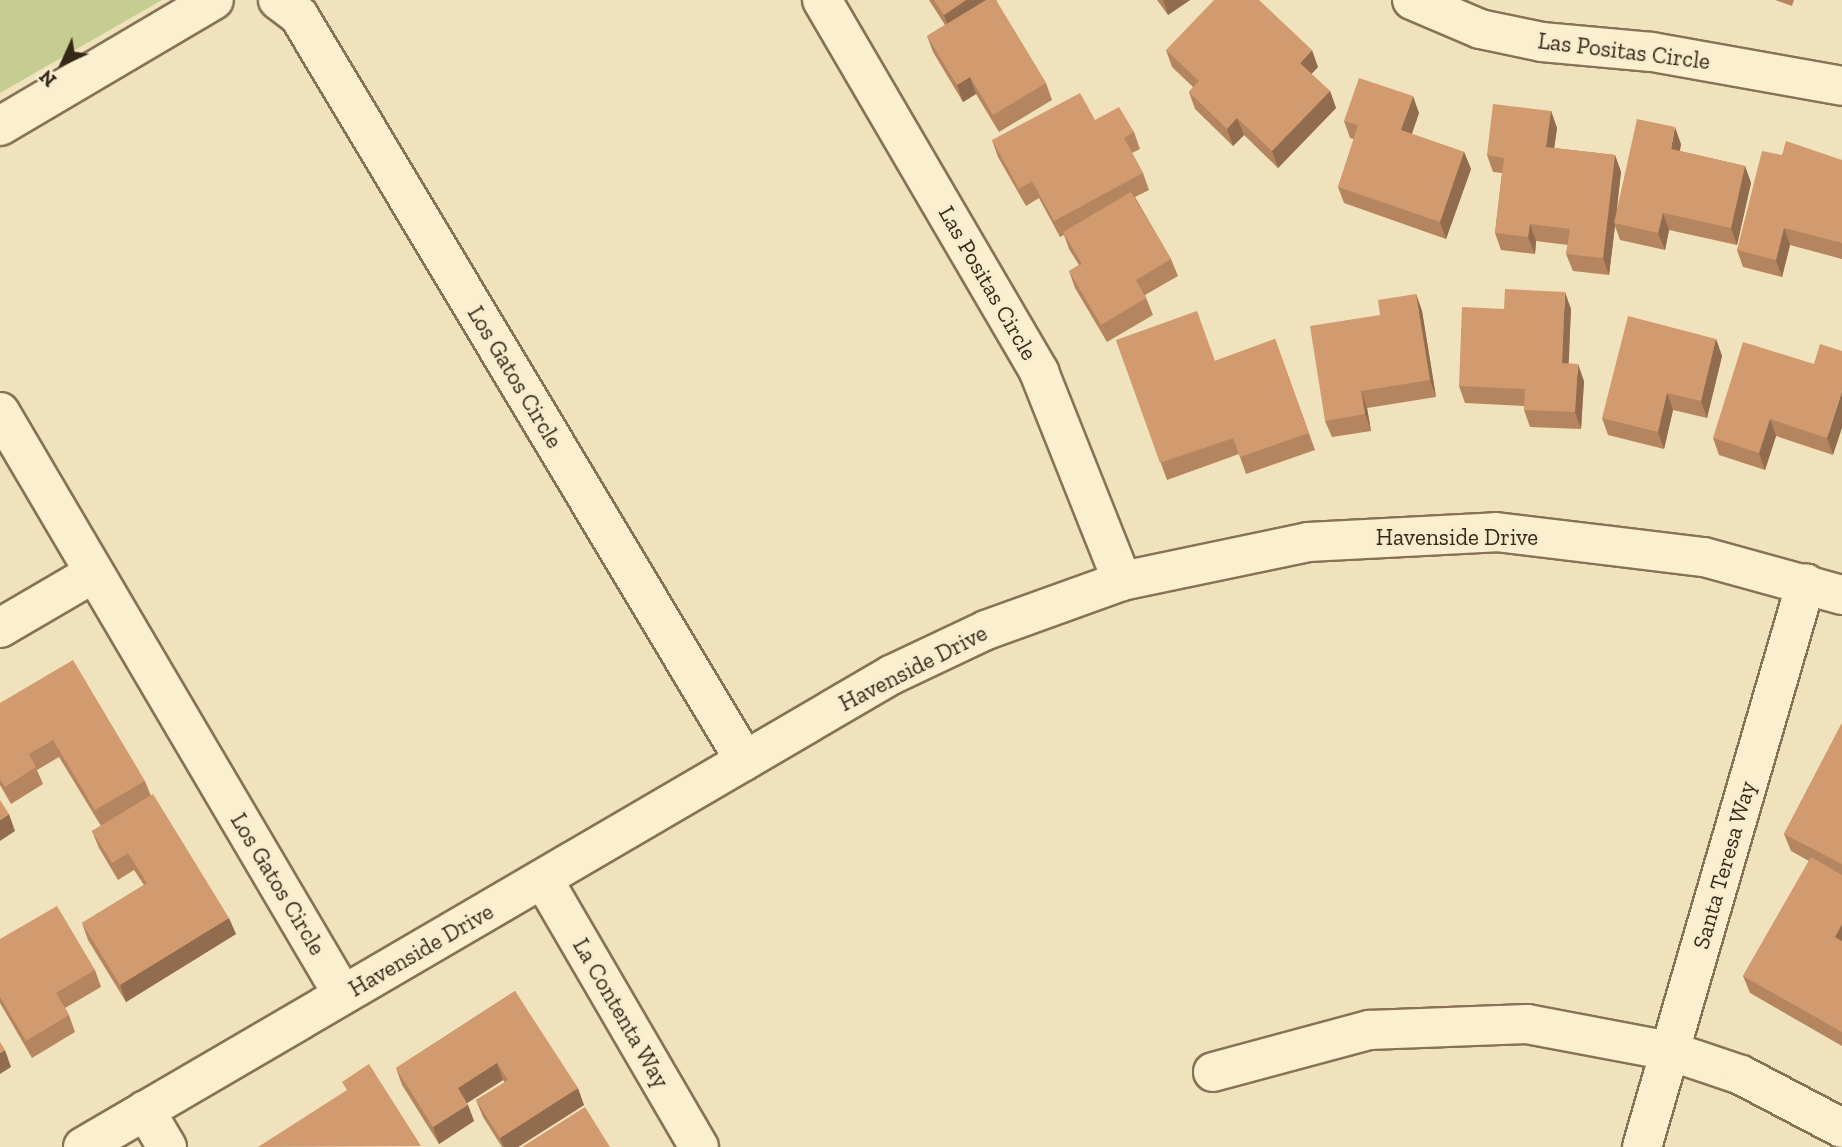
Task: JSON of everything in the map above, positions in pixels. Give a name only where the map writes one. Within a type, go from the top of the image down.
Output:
[{"type":"street","points":[[0,126],[214,0]]},
{"type":"street","name":"Los Gatos Circle","points":[[278,0],[299,16],[744,761]]},
{"type":"street","name":"Las Positas Circle","points":[[822,0],[1039,372],[1122,581]]},
{"type":"street","name":"Las Positas Circle","points":[[1412,0],[1480,29],[1530,40],[1652,52],[1839,76]]},
{"type":"street","name":"Los Gatos Circle","points":[[0,412],[343,995]]},
{"type":"street","name":"Havenside Drive","points":[[83,1147],[891,675],[986,630],[1122,581],[1308,542],[1496,532],[1665,551],[1806,583],[1842,595]]},
{"type":"street","points":[[0,628],[94,573]]},
{"type":"street","name":"Santa Teresa Way","points":[[1642,1147],[1806,583]]},
{"type":"street","name":"La Contenta Way","points":[[542,879],[699,1147]]},
{"type":"street","points":[[1213,1072],[1309,1042],[1442,1023],[1527,1024],[1670,1051],[1741,1075],[1842,1128]]},
{"type":"street","points":[[145,1110],[167,1147]]},
{"type":"green space","points":[[0,0],[162,0],[0,93]]},
{"type":"building","points":[[934,0],[966,0],[944,15]]},
{"type":"building","points":[[986,0],[996,0],[1046,83],[993,115],[970,77],[957,85],[927,36]]},
{"type":"building","points":[[1214,0],[1259,0],[1312,50],[1300,63],[1330,91],[1272,151],[1237,118],[1227,129],[1189,92],[1199,81],[1166,50]]},
{"type":"building","points":[[1359,78],[1413,96],[1401,130],[1464,152],[1440,222],[1338,187],[1358,125],[1344,121]]},
{"type":"building","points":[[1080,93],[1095,120],[1119,107],[1134,132],[1124,138],[1143,173],[1054,221],[1032,181],[1019,189],[992,140]]},
{"type":"building","points":[[1493,104],[1551,111],[1546,147],[1615,155],[1603,258],[1566,254],[1570,229],[1530,224],[1528,237],[1495,233],[1504,158],[1487,155]]},
{"type":"building","points":[[1637,119],[1675,127],[1671,149],[1745,166],[1731,228],[1663,213],[1658,233],[1614,223]]},
{"type":"building","points":[[1786,141],[1842,160],[1842,243],[1784,228],[1776,260],[1737,250],[1762,151],[1782,155]]},
{"type":"building","points":[[1131,192],[1171,259],[1136,280],[1146,298],[1101,325],[1069,271],[1082,264],[1063,232]]},
{"type":"building","points":[[1505,289],[1565,292],[1562,363],[1578,364],[1575,412],[1524,410],[1525,389],[1459,386],[1462,307],[1504,309]]},
{"type":"building","points":[[1416,294],[1430,380],[1361,391],[1365,414],[1325,421],[1310,326],[1380,315],[1378,300]]},
{"type":"building","points":[[1197,311],[1215,361],[1275,339],[1309,433],[1240,457],[1233,438],[1160,463],[1116,340]]},
{"type":"building","points":[[1628,316],[1716,339],[1701,401],[1667,393],[1658,432],[1602,418]]},
{"type":"building","points":[[1743,342],[1814,364],[1820,344],[1842,351],[1842,391],[1827,438],[1770,419],[1759,453],[1713,438]]},
{"type":"building","points":[[73,660],[145,781],[95,810],[53,740],[29,754],[36,767],[5,787],[0,779],[0,703]]},
{"type":"building","points":[[1842,723],[1842,864],[1784,834]]},
{"type":"building","points":[[153,794],[229,918],[120,985],[82,923],[147,883],[128,853],[112,863],[92,831]]},
{"type":"building","points":[[0,800],[9,814],[0,820]]},
{"type":"building","points":[[1811,857],[1842,875],[1842,924],[1835,937],[1842,941],[1842,1032],[1743,976]]},
{"type":"building","points":[[57,906],[95,970],[56,993],[69,1015],[26,1041],[0,997],[0,939]]},
{"type":"building","points":[[515,991],[578,1088],[500,1138],[476,1100],[508,1080],[497,1063],[458,1088],[468,1105],[433,1127],[396,1068]]},
{"type":"building","points":[[369,1064],[421,1146],[258,1147],[347,1090],[342,1082]]},
{"type":"building","points":[[585,1107],[610,1147],[522,1147]]}]
